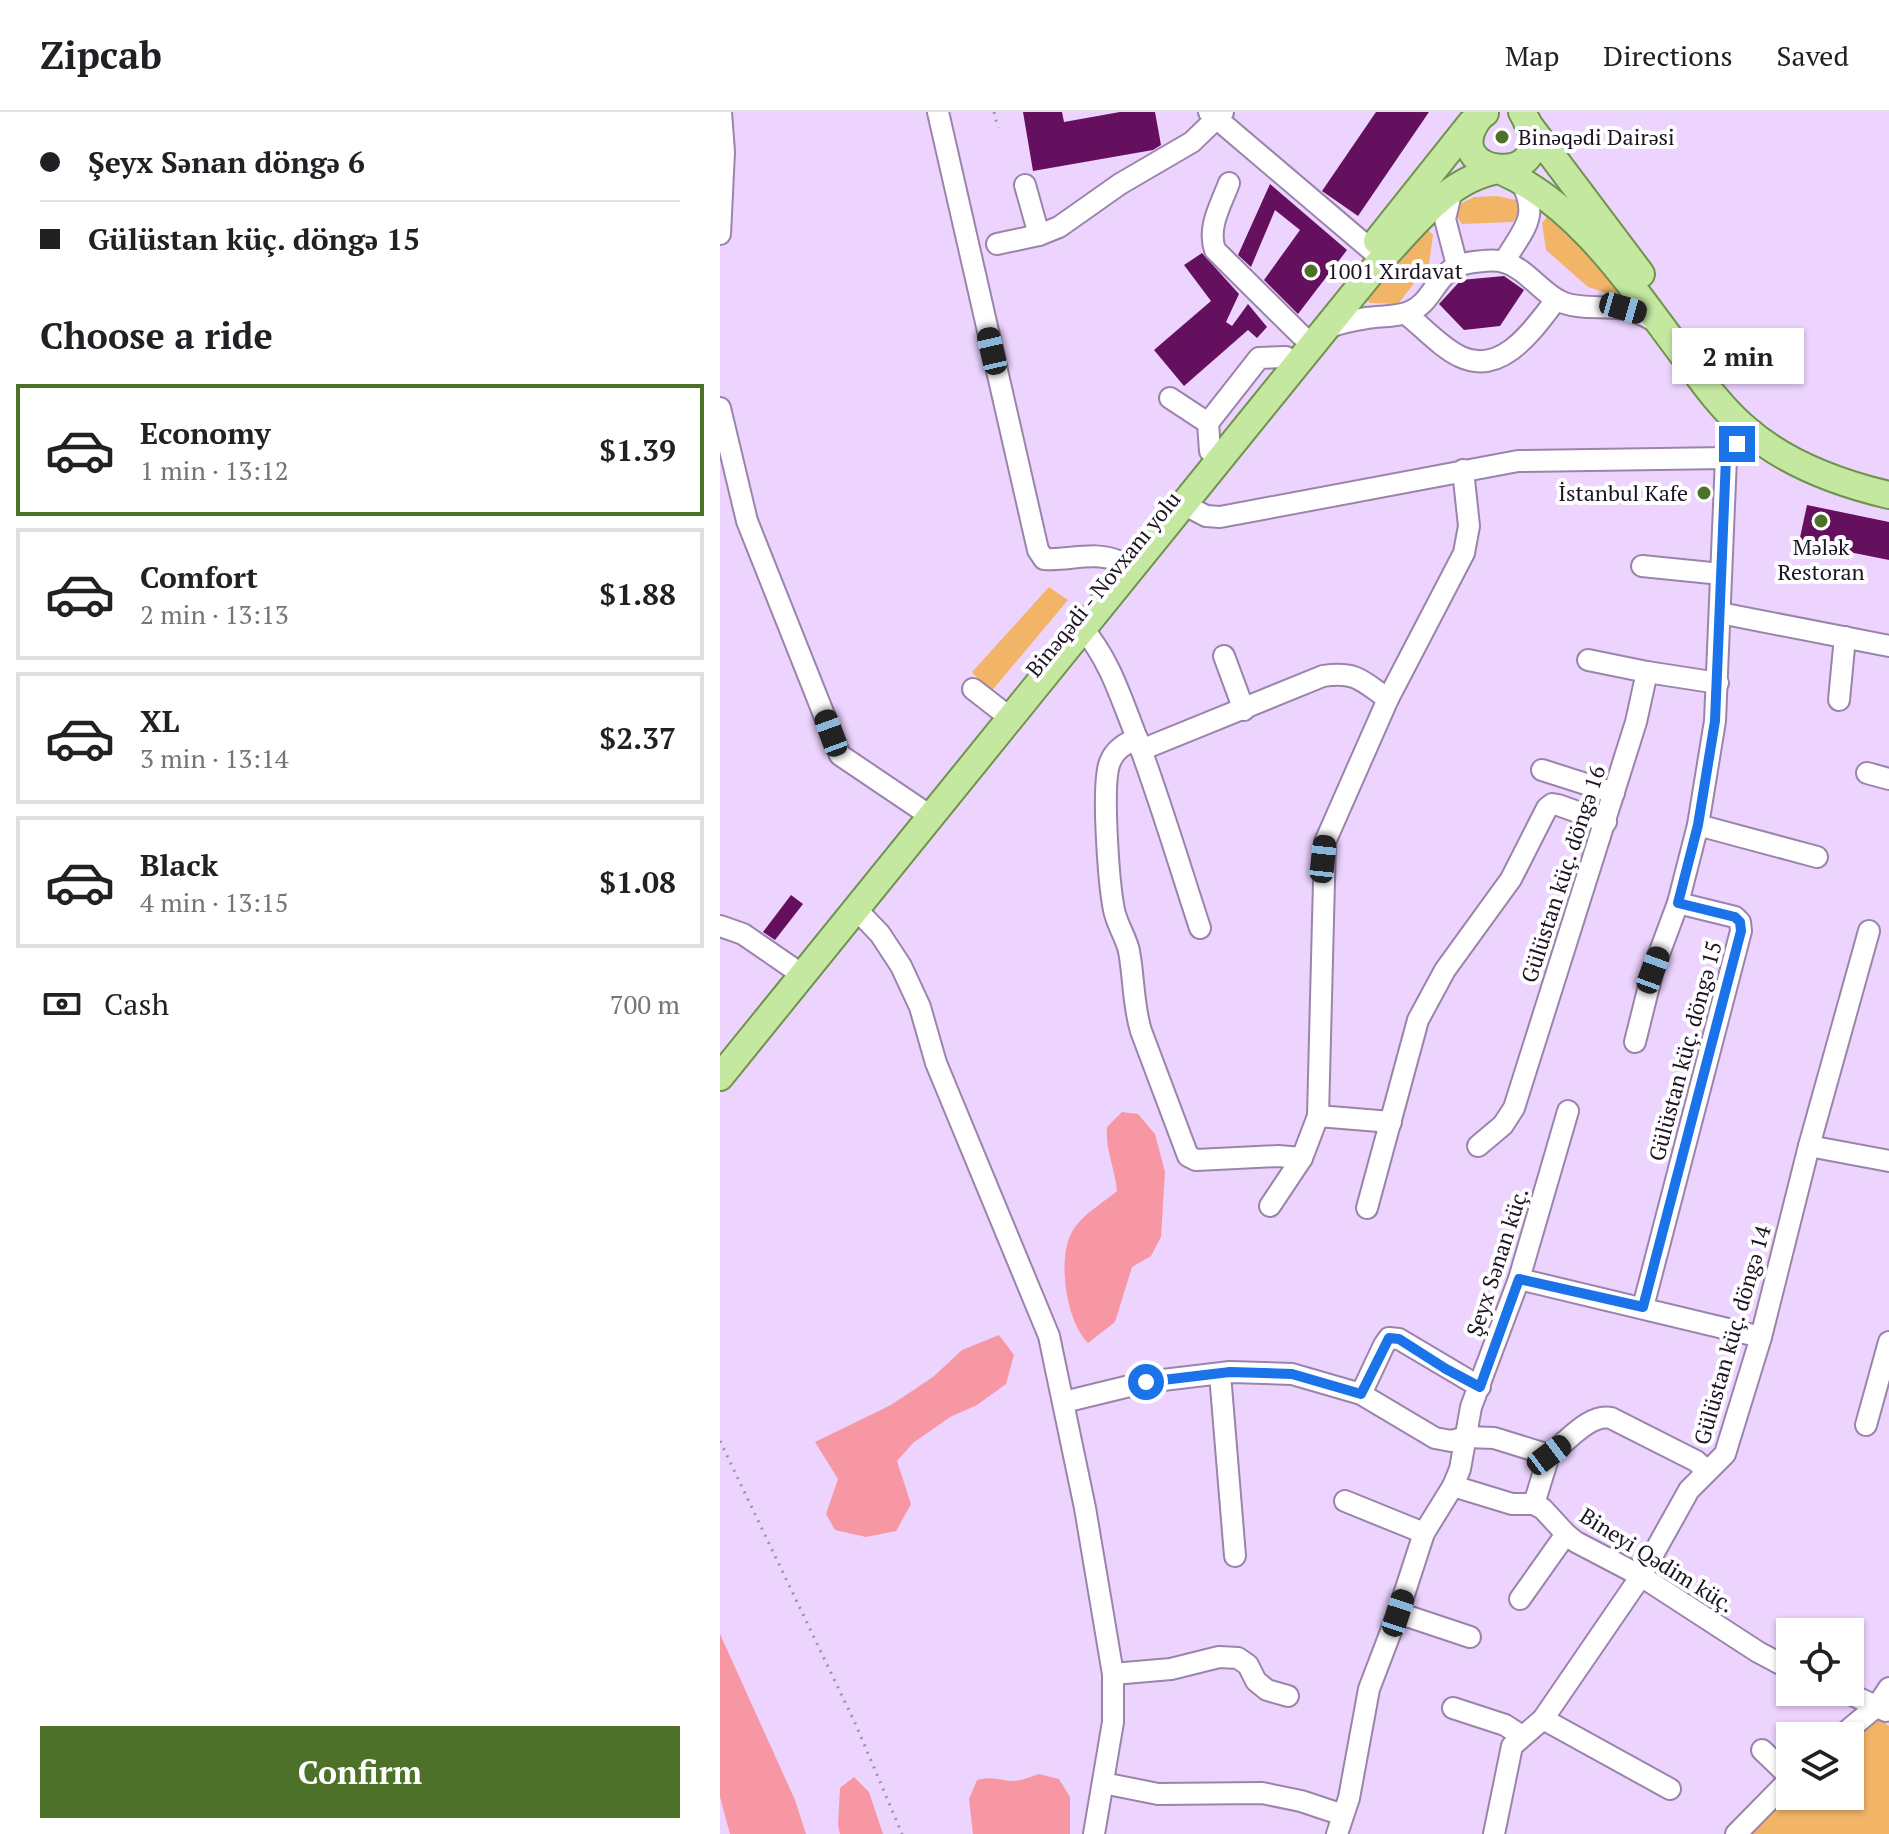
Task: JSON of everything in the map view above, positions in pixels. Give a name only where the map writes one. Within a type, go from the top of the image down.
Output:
[{"type":"main road","points":[[1510,175],[1527,156],[1532,141],[1522,116]]},
{"type":"main road","points":[[1522,116],[1739,400],[1778,433],[1799,446],[1850,468],[1889,479]]},
{"type":"main road","name":"Binəqədi - Novxanı yolu","points":[[720,1055],[1286,357],[1314,332],[1477,121]]},
{"type":"main road","points":[[1477,121],[1479,159],[1488,167],[1510,175],[1562,210],[1585,233],[1710,391],[1747,430],[1792,461],[1818,473],[1889,495]]},
{"type":"main road","points":[[1376,254],[1452,190],[1480,174],[1510,175]]},
{"type":"main road","points":[[720,1077],[1183,504],[1314,332]]},
{"type":"street","points":[[720,234],[724,152],[721,112]]},
{"type":"street","points":[[938,112],[1038,550],[1044,559],[1098,555],[1120,562]]},
{"type":"street","points":[[997,244],[1039,235],[1059,227],[1120,184],[1192,142],[1217,114],[1376,254]]},
{"type":"street","points":[[1504,262],[1531,214],[1531,200],[1510,175]]},
{"type":"street","points":[[1229,183],[1213,227],[1215,250],[1314,332],[1350,320],[1406,314],[1415,310],[1446,273],[1457,265],[1488,260],[1504,262],[1556,300],[1579,307],[1623,308],[1659,324]]},
{"type":"street","points":[[1025,185],[1039,235]]},
{"type":"street","points":[[1452,190],[1445,219],[1457,265]]},
{"type":"street","points":[[1406,314],[1459,356],[1483,360],[1506,354],[1519,346],[1556,300]]},
{"type":"street","points":[[1210,451],[1208,423],[1259,358],[1286,357]]},
{"type":"street","points":[[1170,398],[1208,423]]},
{"type":"street","points":[[720,408],[747,521],[840,755],[920,809]]},
{"type":"street","points":[[1635,1042],[1653,970],[1678,903],[1698,825],[1718,683],[1726,458],[1747,430]]},
{"type":"street","points":[[1183,504],[1206,516],[1220,517],[1518,461],[1726,458]]},
{"type":"street","points":[[1270,1206],[1302,1158],[1318,1116],[1325,842],[1388,699],[1464,553],[1469,526],[1463,470]]},
{"type":"street","points":[[1642,566],[1721,574]]},
{"type":"street","points":[[1720,613],[1889,646]]},
{"type":"street","points":[[1083,629],[1099,647],[1108,665],[1139,744],[1200,928]]},
{"type":"street","points":[[1839,700],[1845,637]]},
{"type":"street","points":[[1224,656],[1244,710]]},
{"type":"street","points":[[1588,660],[1718,683]]},
{"type":"street","name":"Gülüstan küç. döngə 16","points":[[1478,1146],[1503,1125],[1514,1108],[1606,822],[1636,722],[1647,672]]},
{"type":"street","points":[[1302,1158],[1278,1156],[1196,1160],[1188,1156],[1141,1031],[1128,948],[1115,913],[1106,788],[1110,762],[1120,746],[1139,744],[1244,710],[1323,676],[1343,673],[1357,677],[1388,699]]},
{"type":"street","points":[[973,689],[1000,710]]},
{"type":"street","points":[[1542,770],[1614,793]]},
{"type":"street","points":[[1867,773],[1889,779]]},
{"type":"street","points":[[1367,1208],[1418,1020],[1445,970],[1511,879],[1547,808],[1552,804],[1558,805],[1606,822]]},
{"type":"street","points":[[1698,825],[1817,857]]},
{"type":"street","name":"Gülüstan küç. döngə 15","points":[[1643,1307],[1741,931],[1740,922],[1735,917],[1678,903]]},
{"type":"street","points":[[857,910],[880,934],[901,966],[920,1007],[941,1076],[1049,1336],[1064,1402],[1113,1674],[1113,1722],[1094,1834]]},
{"type":"street","points":[[720,926],[743,934],[791,967]]},
{"type":"street","name":"Gülüstan küç. döngə 14","points":[[1494,1834],[1507,1757],[1512,1746],[1543,1719],[1641,1576],[1689,1490],[1725,1454],[1761,1337],[1809,1146],[1869,931]]},
{"type":"street","name":"Şeyx Sənan küç.","points":[[1340,1825],[1349,1798],[1366,1698],[1424,1533],[1453,1486],[1467,1437],[1471,1407],[1519,1279],[1568,1111]]},
{"type":"street","points":[[1318,1116],[1391,1122]]},
{"type":"street","points":[[1809,1146],[1889,1161]]},
{"type":"street","points":[[1519,1279],[1761,1337]]},
{"type":"street","points":[[1361,1394],[1389,1338],[1399,1339],[1480,1387]]},
{"type":"street","points":[[1866,1425],[1889,1342]]},
{"type":"street","points":[[1064,1402],[1146,1382],[1220,1374],[1292,1374],[1361,1394],[1435,1438],[1451,1441],[1467,1437],[1494,1438],[1549,1455]]},
{"type":"street","points":[[1220,1374],[1235,1556]]},
{"type":"street","points":[[1453,1486],[1512,1504],[1534,1504],[1549,1455],[1601,1416],[1611,1418],[1696,1461],[1707,1471]]},
{"type":"street","points":[[1345,1501],[1424,1533]]},
{"type":"street","name":"Bineyi Qədim küç.","points":[[1534,1504],[1543,1509],[1566,1534],[1641,1576],[1776,1662]]},
{"type":"street","points":[[1520,1599],[1566,1534]]},
{"type":"street","points":[[1398,1613],[1470,1637]]},
{"type":"street","points":[[1113,1674],[1171,1669],[1219,1657],[1238,1658],[1248,1665],[1256,1681],[1267,1690],[1288,1696]]},
{"type":"street","points":[[1863,1722],[1883,1709],[1889,1688]]},
{"type":"street","points":[[1864,1700],[1883,1709]]},
{"type":"street","points":[[1453,1708],[1505,1725],[1522,1736]]},
{"type":"street","points":[[1543,1719],[1670,1789]]},
{"type":"street","points":[[1762,1750],[1776,1764]]},
{"type":"street","points":[[1103,1783],[1158,1794],[1262,1793],[1301,1801],[1340,1825]]},
{"type":"street","points":[[1736,1834],[1776,1793]]},
{"type":"path","points":[[994,112],[998,128]]},
{"type":"path","points":[[720,1441],[856,1725],[902,1834]]},
{"type":"shaded area","points":[[1497,196],[1521,201],[1522,206],[1513,222],[1462,224],[1454,213],[1454,207],[1474,197]]},
{"type":"shaded area","points":[[1547,217],[1582,249],[1621,292],[1615,296],[1588,287],[1546,250],[1542,223]]},
{"type":"shaded area","points":[[1428,230],[1433,235],[1429,264],[1398,304],[1370,303],[1367,299]]},
{"type":"shaded area","points":[[1049,587],[1068,600],[990,693],[972,672]]},
{"type":"shaded area","points":[[1122,1112],[1138,1114],[1155,1134],[1165,1172],[1161,1237],[1151,1256],[1132,1267],[1115,1322],[1088,1343],[1080,1333],[1069,1304],[1066,1253],[1069,1239],[1079,1222],[1117,1191],[1107,1143],[1107,1127]]},
{"type":"shaded area","points":[[999,1335],[1014,1355],[1006,1384],[913,1443],[897,1461],[911,1504],[896,1531],[866,1537],[835,1530],[826,1514],[838,1479],[815,1442],[891,1405],[933,1377],[962,1350]]},
{"type":"shaded area","points":[[720,1634],[795,1800],[806,1834],[730,1834],[720,1797]]},
{"type":"shaded area","points":[[1879,1719],[1889,1726],[1889,1834],[1745,1834],[1776,1804],[1776,1810],[1864,1810],[1864,1729]]},
{"type":"shaded area","points":[[1039,1774],[1059,1779],[1070,1797],[1070,1834],[973,1834],[969,1799],[977,1780],[1015,1781]]},
{"type":"shaded area","points":[[854,1777],[869,1792],[883,1834],[840,1834],[840,1788]]},
{"type":"building","points":[[1023,112],[1062,112],[1064,122],[1120,112],[1155,112],[1161,145],[1153,150],[1033,171]]},
{"type":"building","points":[[1376,112],[1429,112],[1358,216],[1322,191]]},
{"type":"building","points":[[1270,184],[1347,250],[1298,314],[1264,280],[1300,230],[1275,210],[1251,267],[1238,255]]},
{"type":"building","points":[[1202,253],[1239,294],[1226,322],[1232,326],[1248,304],[1267,327],[1257,338],[1248,330],[1184,386],[1154,350],[1211,301],[1184,265]]},
{"type":"building","points":[[1504,276],[1524,290],[1500,326],[1464,330],[1439,304],[1461,280]]},
{"type":"building","points":[[1807,505],[1889,522],[1889,560],[1799,542]]},
{"type":"building","points":[[791,895],[803,904],[775,940],[763,932]]},
{"type":"place","name":"Binəqədi Dairəsi","points":[[1502,137]]},
{"type":"place","name":"1001 Xırdavat","points":[[1311,271]]},
{"type":"place","name":"İstanbul Kafe","points":[[1704,493]]},
{"type":"place","name":"Mələk Restoran","points":[[1821,521]]},
{"type":"route","points":[[1146,1382],[1230,1372],[1258,1372],[1292,1374],[1361,1394],[1389,1338],[1399,1339],[1480,1387],[1519,1279],[1643,1307],[1741,931],[1740,922],[1735,917],[1678,903],[1698,825],[1715,721],[1726,458],[1737,444]]}]
